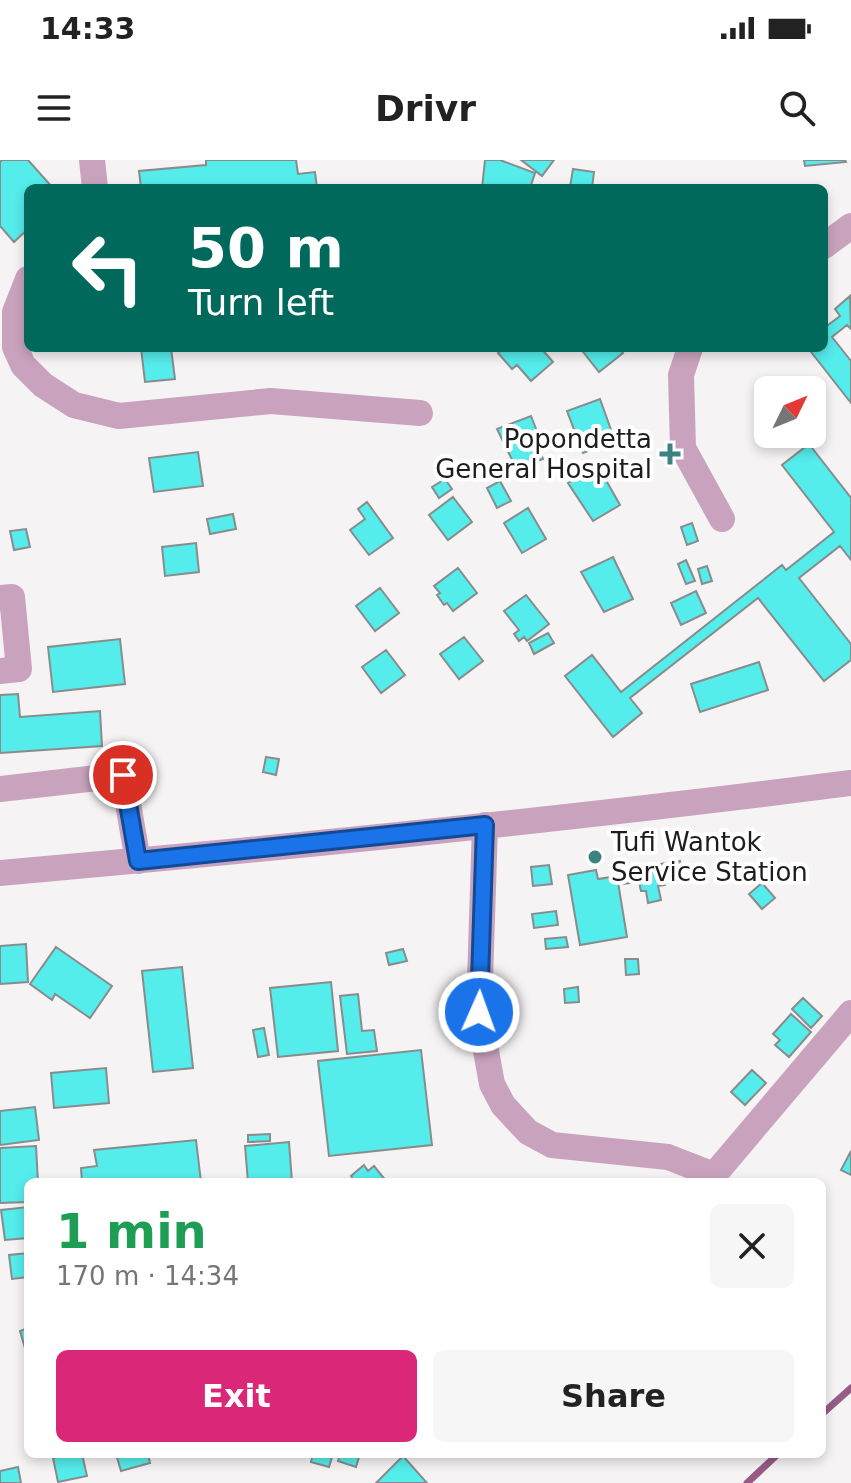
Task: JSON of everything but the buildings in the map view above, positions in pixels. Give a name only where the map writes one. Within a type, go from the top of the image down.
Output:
[{"type":"street","points":[[92,160],[95,184]]},
{"type":"street","points":[[828,243],[851,226]]},
{"type":"street","points":[[24,289],[15,312],[15,347],[23,365],[33,375],[74,405],[119,416],[271,401],[420,413]]},
{"type":"street","points":[[689,352],[681,375],[683,448],[722,519]]},
{"type":"street","points":[[0,598],[12,597],[19,669],[0,671]]},
{"type":"street","points":[[0,789],[123,775],[138,861]]},
{"type":"street","points":[[0,873],[669,806],[851,783]]},
{"type":"street","points":[[485,825],[479,1012],[492,1084],[503,1105],[528,1132],[552,1145],[668,1157],[714,1175],[851,1013]]},
{"type":"waterway","points":[[826,1410],[851,1388]]},
{"type":"waterway","points":[[747,1483],[774,1458]]},
{"type":"place","name":"Popondetta General Hospital","points":[[670,454]]},
{"type":"place","name":"Tufi Wantok Service Station","points":[[595,857]]},
{"type":"route","points":[[123,775],[138,861],[485,825],[479,1012]]}]
